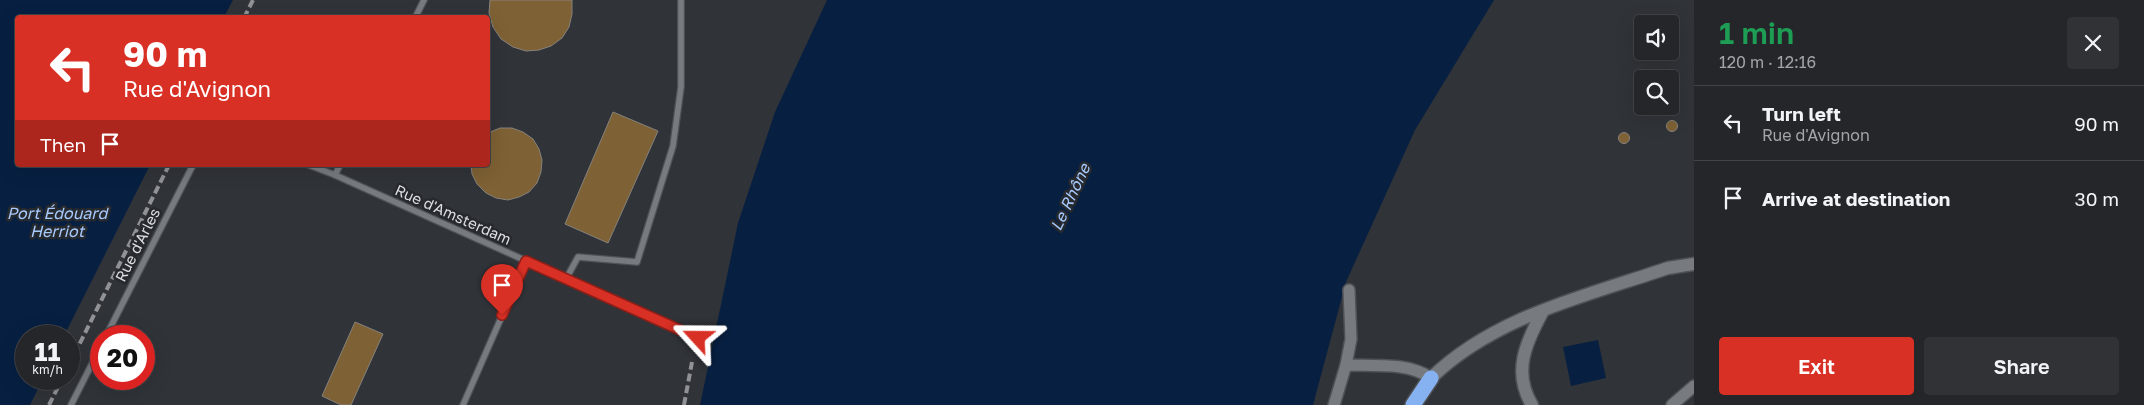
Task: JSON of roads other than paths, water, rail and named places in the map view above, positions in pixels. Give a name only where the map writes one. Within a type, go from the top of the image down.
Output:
[{"type":"highway","points":[[1413,405],[1432,378]]},
{"type":"street","points":[[1346,365],[1404,368],[1423,372],[1432,378],[1450,360],[1482,338],[1543,311],[1668,268],[1694,264]]},
{"type":"street","points":[[1334,405],[1346,365],[1351,338],[1349,290]]},
{"type":"street","points":[[1532,405],[1525,394],[1521,379],[1521,366],[1532,331],[1543,311]]},
{"type":"street","points":[[1672,405],[1694,386]]},
{"type":"lane","points":[[416,15],[424,0]]},
{"type":"lane","points":[[566,279],[578,257],[637,262],[673,146],[681,87],[681,0]]},
{"type":"lane","name":"Rue d'Arles","points":[[112,325],[192,167]]},
{"type":"lane","points":[[314,167],[335,175],[339,167]]},
{"type":"lane","name":"Rue d'Amsterdam","points":[[335,175],[698,338]]},
{"type":"lane","points":[[463,405],[526,261]]},
{"type":"lane","points":[[71,405],[90,368]]},
{"type":"water","name":"Port Édouard Herriot","points":[[0,0],[233,0],[225,15],[15,15],[15,167],[149,167],[70,325],[15,325],[15,390],[38,390],[30,405],[0,405]]},
{"type":"water","name":"Le Rhône","points":[[827,0],[1494,0],[1415,130],[1346,282],[1313,405],[700,405],[738,223],[775,112]]},
{"type":"water","points":[[1598,340],[1606,378],[1571,386],[1563,347]]},
{"type":"railway","points":[[246,15],[253,0]]},
{"type":"railway","points":[[80,343],[168,167]]},
{"type":"railway","points":[[684,405],[692,362]]},
{"type":"railway","points":[[49,405],[56,390]]}]
